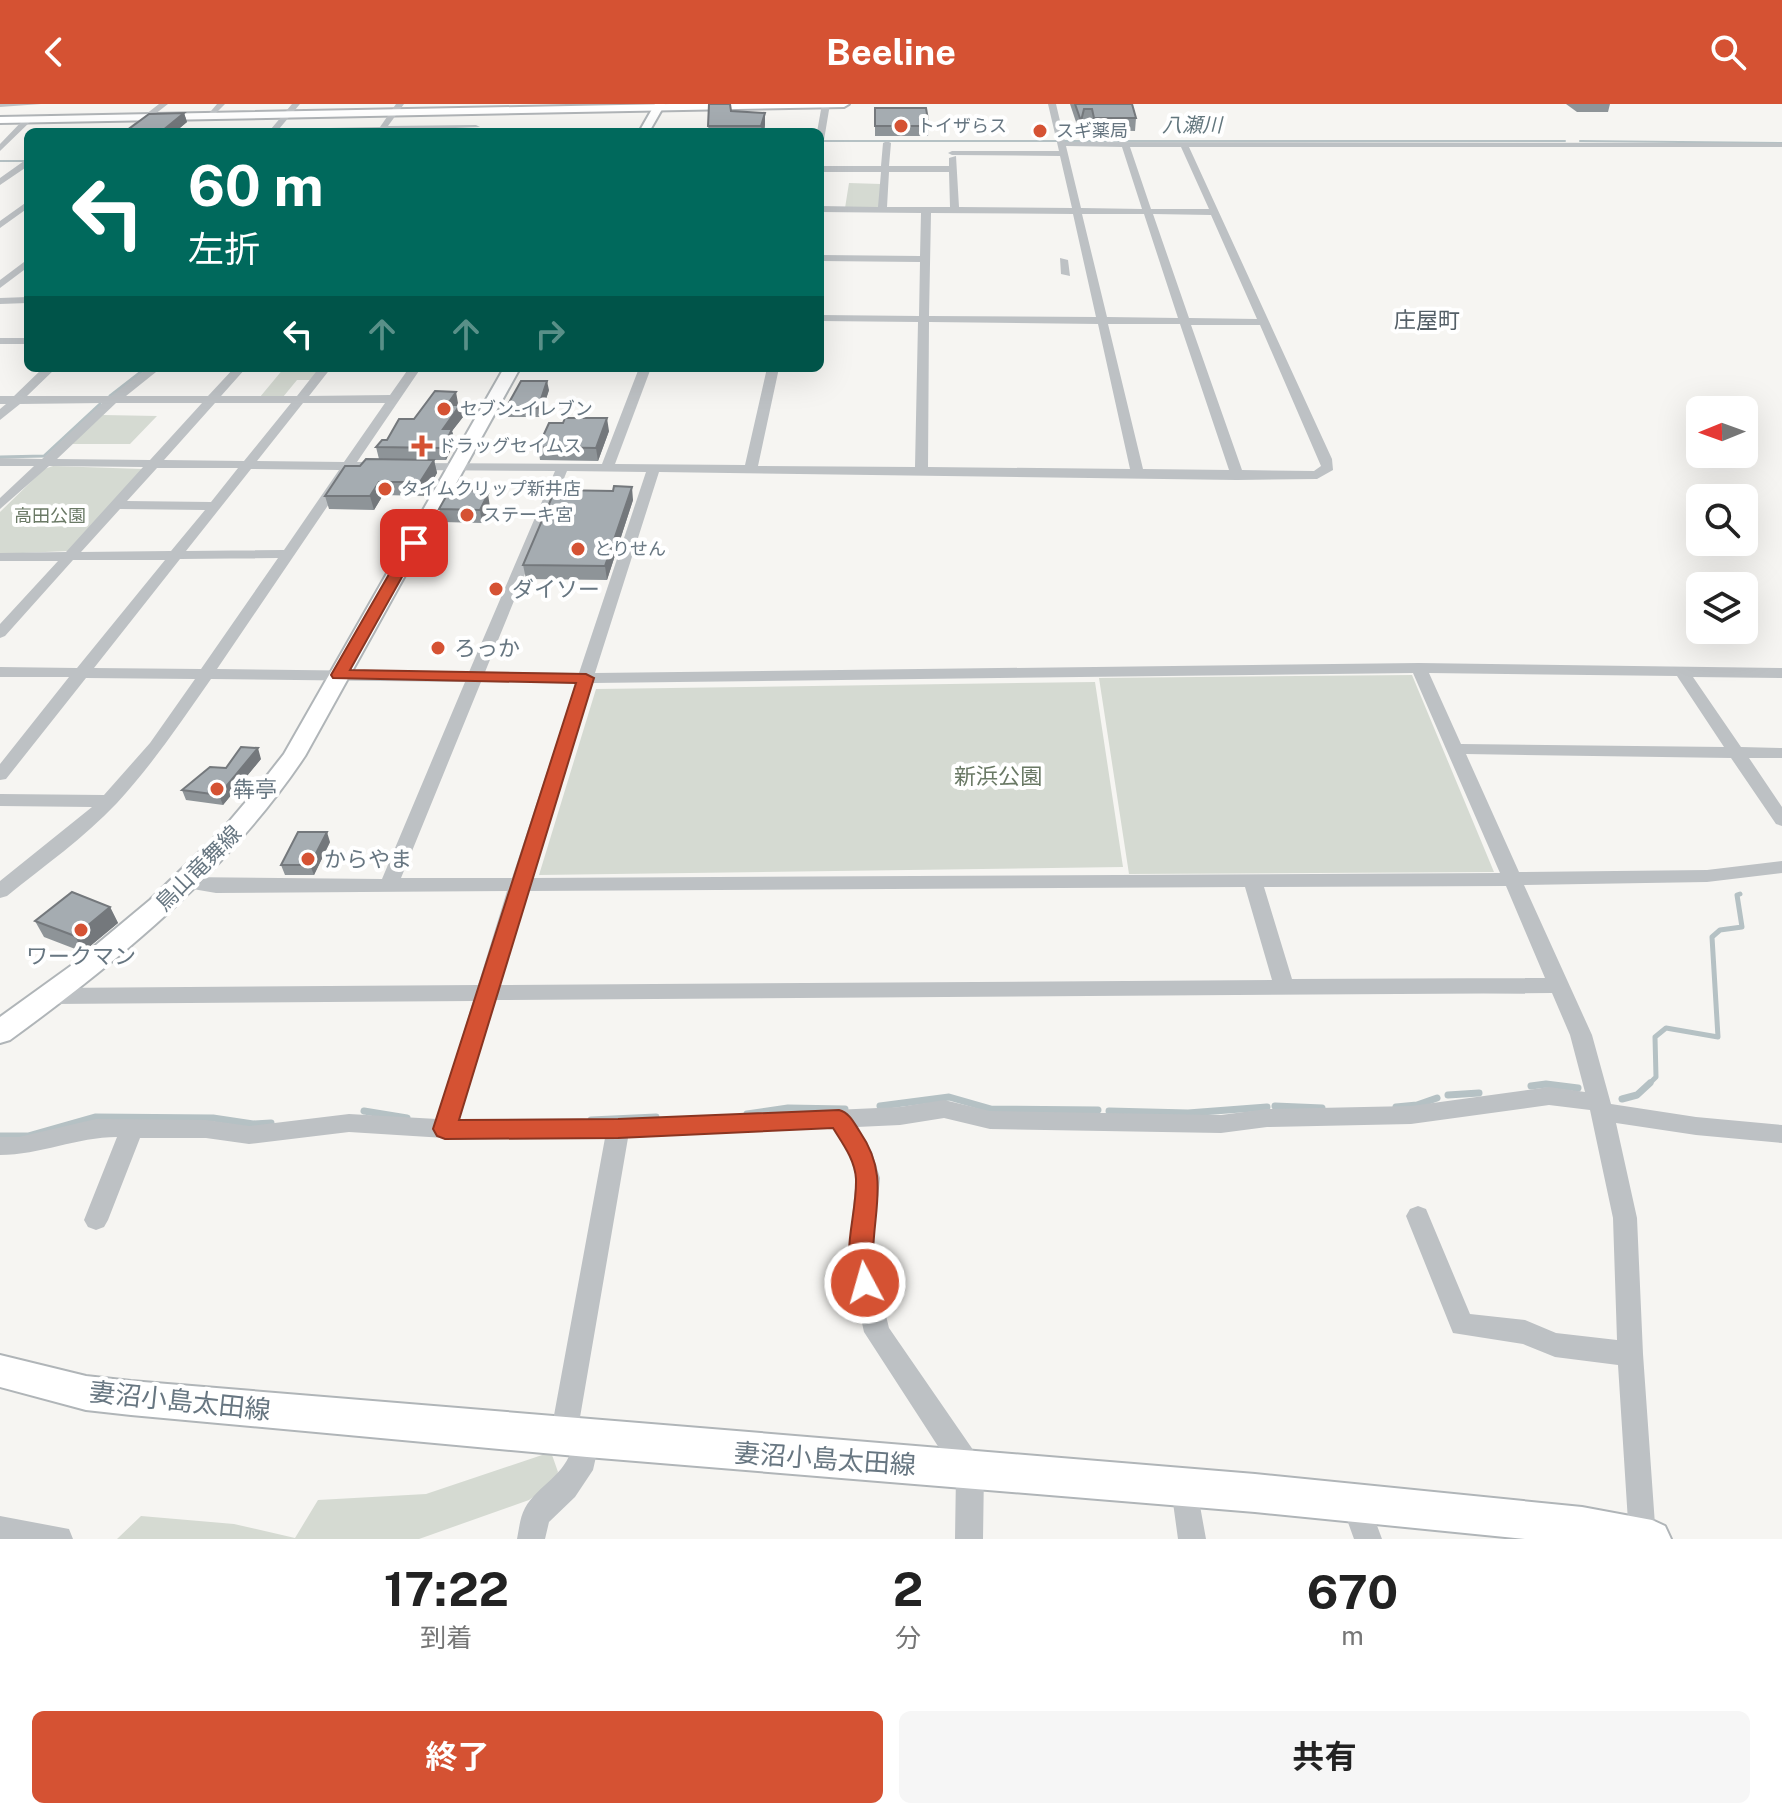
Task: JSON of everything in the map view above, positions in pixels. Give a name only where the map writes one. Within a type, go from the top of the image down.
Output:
[{"type":"highway","points":[[0,120],[288,115],[396,108],[489,111],[549,107],[844,104]]},
{"type":"main road","points":[[646,128],[658,106]]},
{"type":"main road","name":"鳥山竜舞線","points":[[0,1032],[52,996],[188,882],[261,804],[294,756],[510,372]]},
{"type":"main road","name":"妻沼小島太田線","points":[[0,1371],[101,1395],[1355,1503],[1582,1526],[1648,1538]]},
{"type":"street","points":[[0,104],[37,104]]},
{"type":"street","points":[[132,128],[164,104]]},
{"type":"street","points":[[208,116],[221,104]]},
{"type":"street","points":[[276,128],[296,104]]},
{"type":"street","points":[[822,128],[826,104]]},
{"type":"street","points":[[1052,104],[1138,475]]},
{"type":"street","points":[[383,128],[396,108]]},
{"type":"street","points":[[476,128],[489,111]]},
{"type":"street","points":[[0,148],[28,120]]},
{"type":"street","points":[[1564,134],[1575,144]]},
{"type":"street","points":[[882,210],[887,143]]},
{"type":"street","points":[[1125,144],[1237,476]]},
{"type":"street","points":[[955,211],[952,148],[1125,144],[1782,145]]},
{"type":"street","points":[[0,462],[1317,475],[1328,467],[1184,144]]},
{"type":"street","points":[[0,164],[24,163]]},
{"type":"street","points":[[0,182],[24,165]]},
{"type":"street","points":[[824,169],[953,169]]},
{"type":"street","points":[[2,221],[24,207]]},
{"type":"street","points":[[824,209],[1214,212]]},
{"type":"street","points":[[921,472],[926,210]]},
{"type":"street","points":[[2,221],[24,219]]},
{"type":"street","points":[[824,258],[925,259]]},
{"type":"street","points":[[1022,260],[1024,272]]},
{"type":"street","points":[[1041,260],[1043,272]]},
{"type":"street","points":[[1063,260],[1066,274]]},
{"type":"street","points":[[0,285],[23,271]]},
{"type":"street","points":[[0,301],[24,300]]},
{"type":"street","points":[[824,318],[1263,322]]},
{"type":"street","points":[[3,344],[24,341]]},
{"type":"street","points":[[0,416],[46,372]]},
{"type":"street","points":[[0,505],[113,400],[150,372]]},
{"type":"street","points":[[0,633],[236,372]]},
{"type":"street","points":[[0,775],[322,372]]},
{"type":"street","points":[[0,891],[73,834],[109,801],[156,747],[412,372]]},
{"type":"street","points":[[607,469],[643,372]]},
{"type":"street","points":[[750,471],[772,372]]},
{"type":"street","points":[[0,400],[394,399]]},
{"type":"street","points":[[389,884],[562,469]]},
{"type":"street","points":[[445,1129],[519,884],[653,470]]},
{"type":"street","points":[[114,505],[215,506]]},
{"type":"street","points":[[0,557],[289,554]]},
{"type":"street","points":[[1419,668],[1581,1035],[1600,1107],[1625,1218],[1630,1354],[1648,1538]]},
{"type":"street","points":[[0,672],[586,678],[1419,668],[1780,676]]},
{"type":"street","points":[[1682,672],[1782,820]]},
{"type":"street","points":[[1454,749],[1782,753]]},
{"type":"street","points":[[0,800],[109,801]]},
{"type":"street","points":[[188,882],[216,886],[1512,879],[1707,876],[1782,867]]},
{"type":"street","points":[[1252,880],[1284,987]]},
{"type":"street","points":[[52,996],[1559,985]]},
{"type":"street","points":[[0,1146],[19,1146],[82,1129],[206,1129],[249,1135],[349,1123],[445,1129],[618,1129],[900,1116],[944,1109],[990,1120],[1221,1124],[1267,1118],[1411,1115],[1549,1096],[1696,1126],[1782,1134]]},
{"type":"street","points":[[839,1119],[861,1152],[868,1178],[860,1259],[877,1332],[970,1470],[969,1539]]},
{"type":"street","points":[[96,1220],[132,1128]]},
{"type":"street","points":[[531,1539],[536,1515],[565,1487],[583,1460],[575,1438],[618,1129]]},
{"type":"street","points":[[1418,1216],[1462,1325],[1525,1332],[1555,1345],[1630,1354]]},
{"type":"street","points":[[1185,1488],[1192,1539]]},
{"type":"street","points":[[1355,1503],[1368,1539]]},
{"type":"street","points":[[0,1530],[59,1539]]},
{"type":"green space","points":[[849,183],[881,184],[879,208],[845,208]]},
{"type":"green space","points":[[281,372],[318,372],[312,380],[297,380],[283,397],[260,397]]},
{"type":"green space","points":[[103,415],[157,416],[130,444],[71,444]]},
{"type":"green space","name":"高田公園","points":[[53,466],[143,469],[68,551],[0,554],[0,512],[44,469]]},
{"type":"green space","points":[[1412,675],[1494,872],[1129,874],[1099,678]]},
{"type":"green space","name":"新浜公園","points":[[1095,682],[1123,867],[539,875],[596,689]]},
{"type":"green space","points":[[551,1452],[558,1472],[551,1484],[529,1500],[419,1539],[117,1539],[141,1516],[234,1524],[295,1538],[318,1500],[426,1494]]},
{"type":"building","points":[[709,104],[730,104],[731,111],[765,113],[761,126],[708,126]]},
{"type":"building","points":[[1075,104],[1132,104],[1136,118],[1094,118],[1092,109],[1084,109],[1081,121]]},
{"type":"building","points":[[875,108],[926,108],[929,126],[875,126]]},
{"type":"building","points":[[184,113],[166,128],[130,128],[149,114]]},
{"type":"building","points":[[521,381],[547,381],[538,408],[506,408]]},
{"type":"building","points":[[435,391],[456,392],[447,405],[460,405],[443,429],[452,429],[443,448],[376,447],[382,440],[387,440],[399,419],[414,419]]},
{"type":"building","points":[[565,418],[607,418],[596,448],[538,447],[549,423],[563,423]]},
{"type":"building","points":[[366,459],[434,460],[420,482],[379,482],[370,496],[325,496],[345,466],[360,466]]},
{"type":"building","name":"とりせん","points":[[614,486],[632,487],[605,566],[523,565],[555,490],[613,491]]},
{"type":"building","points":[[464,490],[488,494],[480,510],[439,509],[448,493],[463,493]]},
{"type":"building","points":[[241,747],[258,748],[219,795],[182,790],[210,767],[226,768]]},
{"type":"building","points":[[298,832],[327,832],[310,865],[281,865]]},
{"type":"building","points":[[72,892],[110,907],[75,936],[35,921]]},
{"type":"waterway","name":"八瀬川","points":[[824,141],[1565,141]]},
{"type":"waterway","name":"八瀬川","points":[[1580,141],[1782,143]]},
{"type":"waterway","name":"八瀬川","points":[[0,161],[24,161]]},
{"type":"waterway","points":[[110,396],[141,372]]},
{"type":"waterway","points":[[0,457],[44,456],[100,404]]},
{"type":"waterway","points":[[1650,1083],[1656,1077],[1655,1037],[1666,1028],[1718,1037],[1712,937],[1720,930],[1742,927],[1737,895],[1740,894]]},
{"type":"waterway","points":[[1622,1099],[1637,1095],[1650,1083]]},
{"type":"waterway","points":[[1539,1085],[1554,1085]]},
{"type":"waterway","points":[[1531,1086],[1554,1085]]},
{"type":"waterway","points":[[1554,1085],[1578,1088]]},
{"type":"waterway","points":[[1448,1095],[1479,1093]]},
{"type":"waterway","points":[[880,1106],[949,1097],[991,1109],[1098,1110]]},
{"type":"waterway","points":[[1396,1107],[1417,1105],[1437,1098]]},
{"type":"waterway","points":[[1275,1106],[1322,1108]]},
{"type":"waterway","points":[[1109,1111],[1188,1113],[1267,1107]]},
{"type":"waterway","points":[[747,1114],[788,1108],[845,1109]]},
{"type":"waterway","points":[[364,1111],[407,1118]]},
{"type":"waterway","points":[[0,1136],[28,1136],[95,1117],[213,1118],[253,1124],[271,1123]]},
{"type":"waterway","points":[[591,1120],[656,1117]]},
{"type":"place","name":"トイザらス","points":[[901,126]]},
{"type":"place","name":"スギ薬局","points":[[1040,131]]},
{"type":"place","name":"セブン-イレブン","points":[[444,409]]},
{"type":"place","name":"ドラッグセイムス","points":[[422,446]]},
{"type":"place","name":"タイムクリップ新井店","points":[[385,489]]},
{"type":"place","name":"ステーキ宮","points":[[467,515]]},
{"type":"place","name":"とりせん","points":[[578,549]]},
{"type":"place","name":"ダイソー","points":[[496,589]]},
{"type":"place","name":"ろっか","points":[[438,648]]},
{"type":"place","name":"犇亭","points":[[217,789]]},
{"type":"place","name":"からやま","points":[[308,859]]},
{"type":"place","name":"ワークマン","points":[[81,930]]},
{"type":"district","name":"庄屋町","points":[[1427,320]]},
{"type":"route","points":[[414,543],[339,675],[586,678],[519,884],[445,1129],[618,1129],[839,1119],[861,1152],[868,1178],[860,1259],[865,1283]]}]
